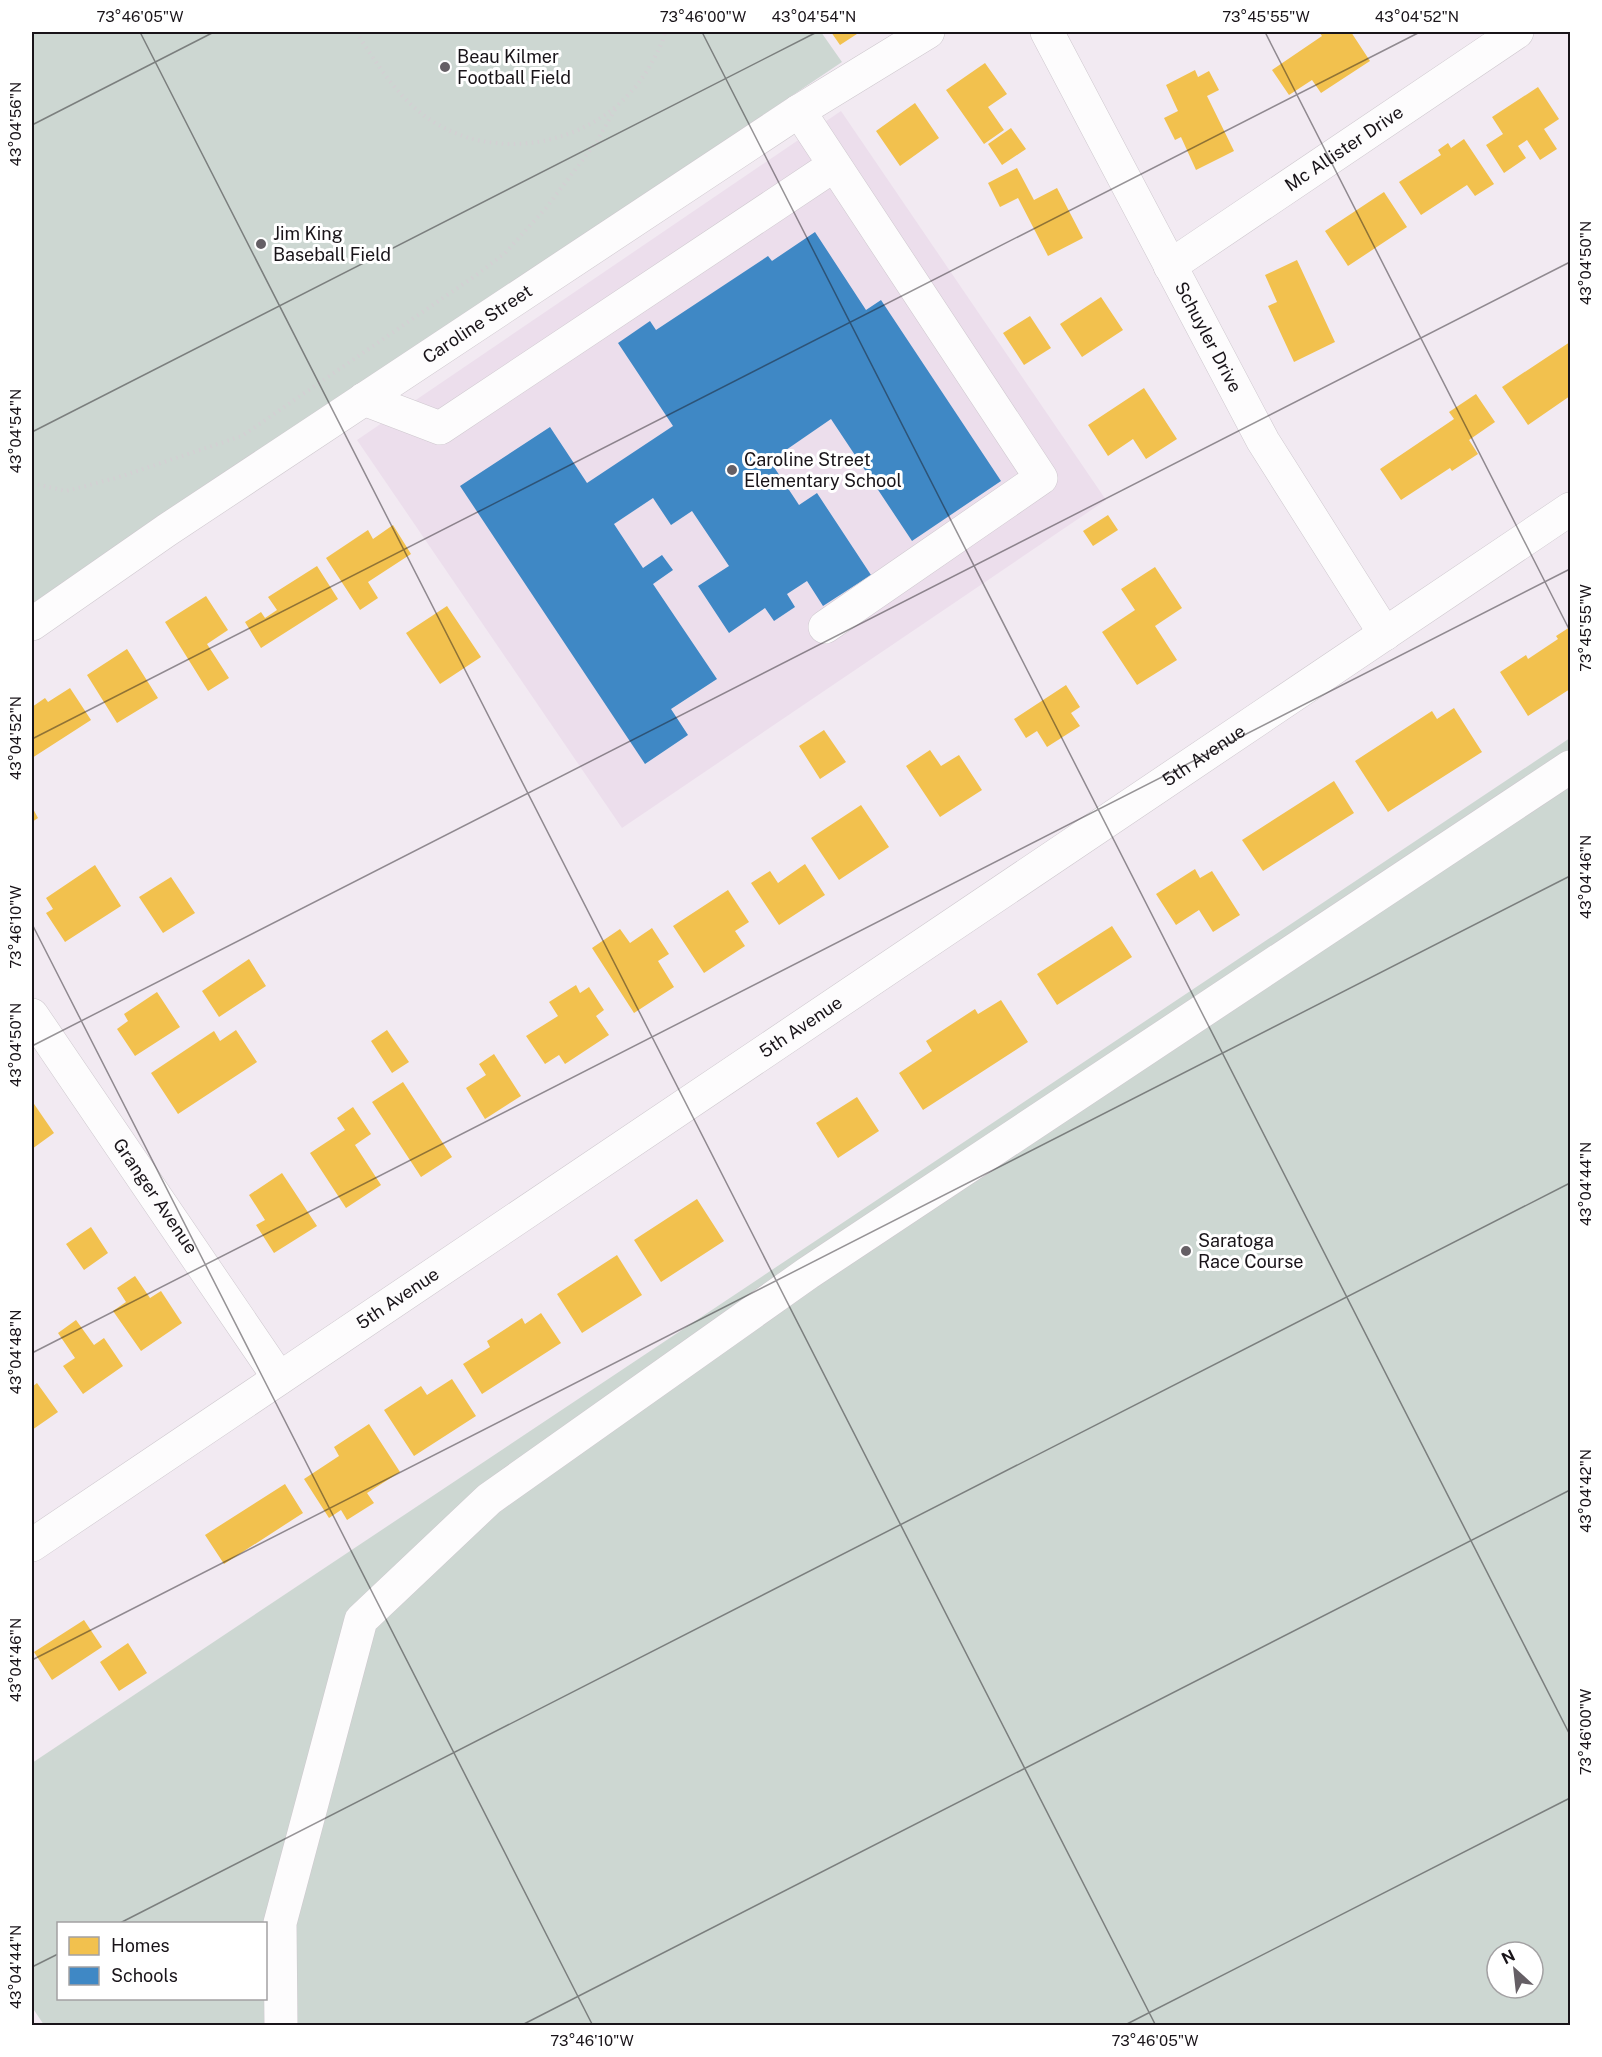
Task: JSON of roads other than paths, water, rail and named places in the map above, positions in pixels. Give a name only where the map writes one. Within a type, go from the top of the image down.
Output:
[{"type":"street","name":"Caroline Street","points":[[32,624],[166,530],[799,111],[928,32]]},
{"type":"street","name":"Schuyler Drive","points":[[1047,32],[1263,441],[1385,634]]},
{"type":"street","name":"Mc Allister Drive","points":[[1170,266],[1517,32]]},
{"type":"street","points":[[799,111],[833,166],[1041,478],[825,627]]},
{"type":"street","points":[[364,399],[440,428],[833,166]]},
{"type":"street","name":"5th Avenue","points":[[32,1545],[1570,509]]},
{"type":"street","points":[[276,2023],[280,1923],[361,1620],[489,1499],[808,1272],[1570,767]]},
{"type":"street","name":"Granger Avenue","points":[[32,1015],[279,1378]]},
{"type":"place","name":"Beau Kilmer Football Field","points":[[445,67]]},
{"type":"place","name":"Jim King Baseball Field","points":[[261,244]]},
{"type":"place","name":"Caroline Street Elementary School","points":[[732,470]]},
{"type":"place","name":"Saratoga Race Course","points":[[1186,1251]]}]
